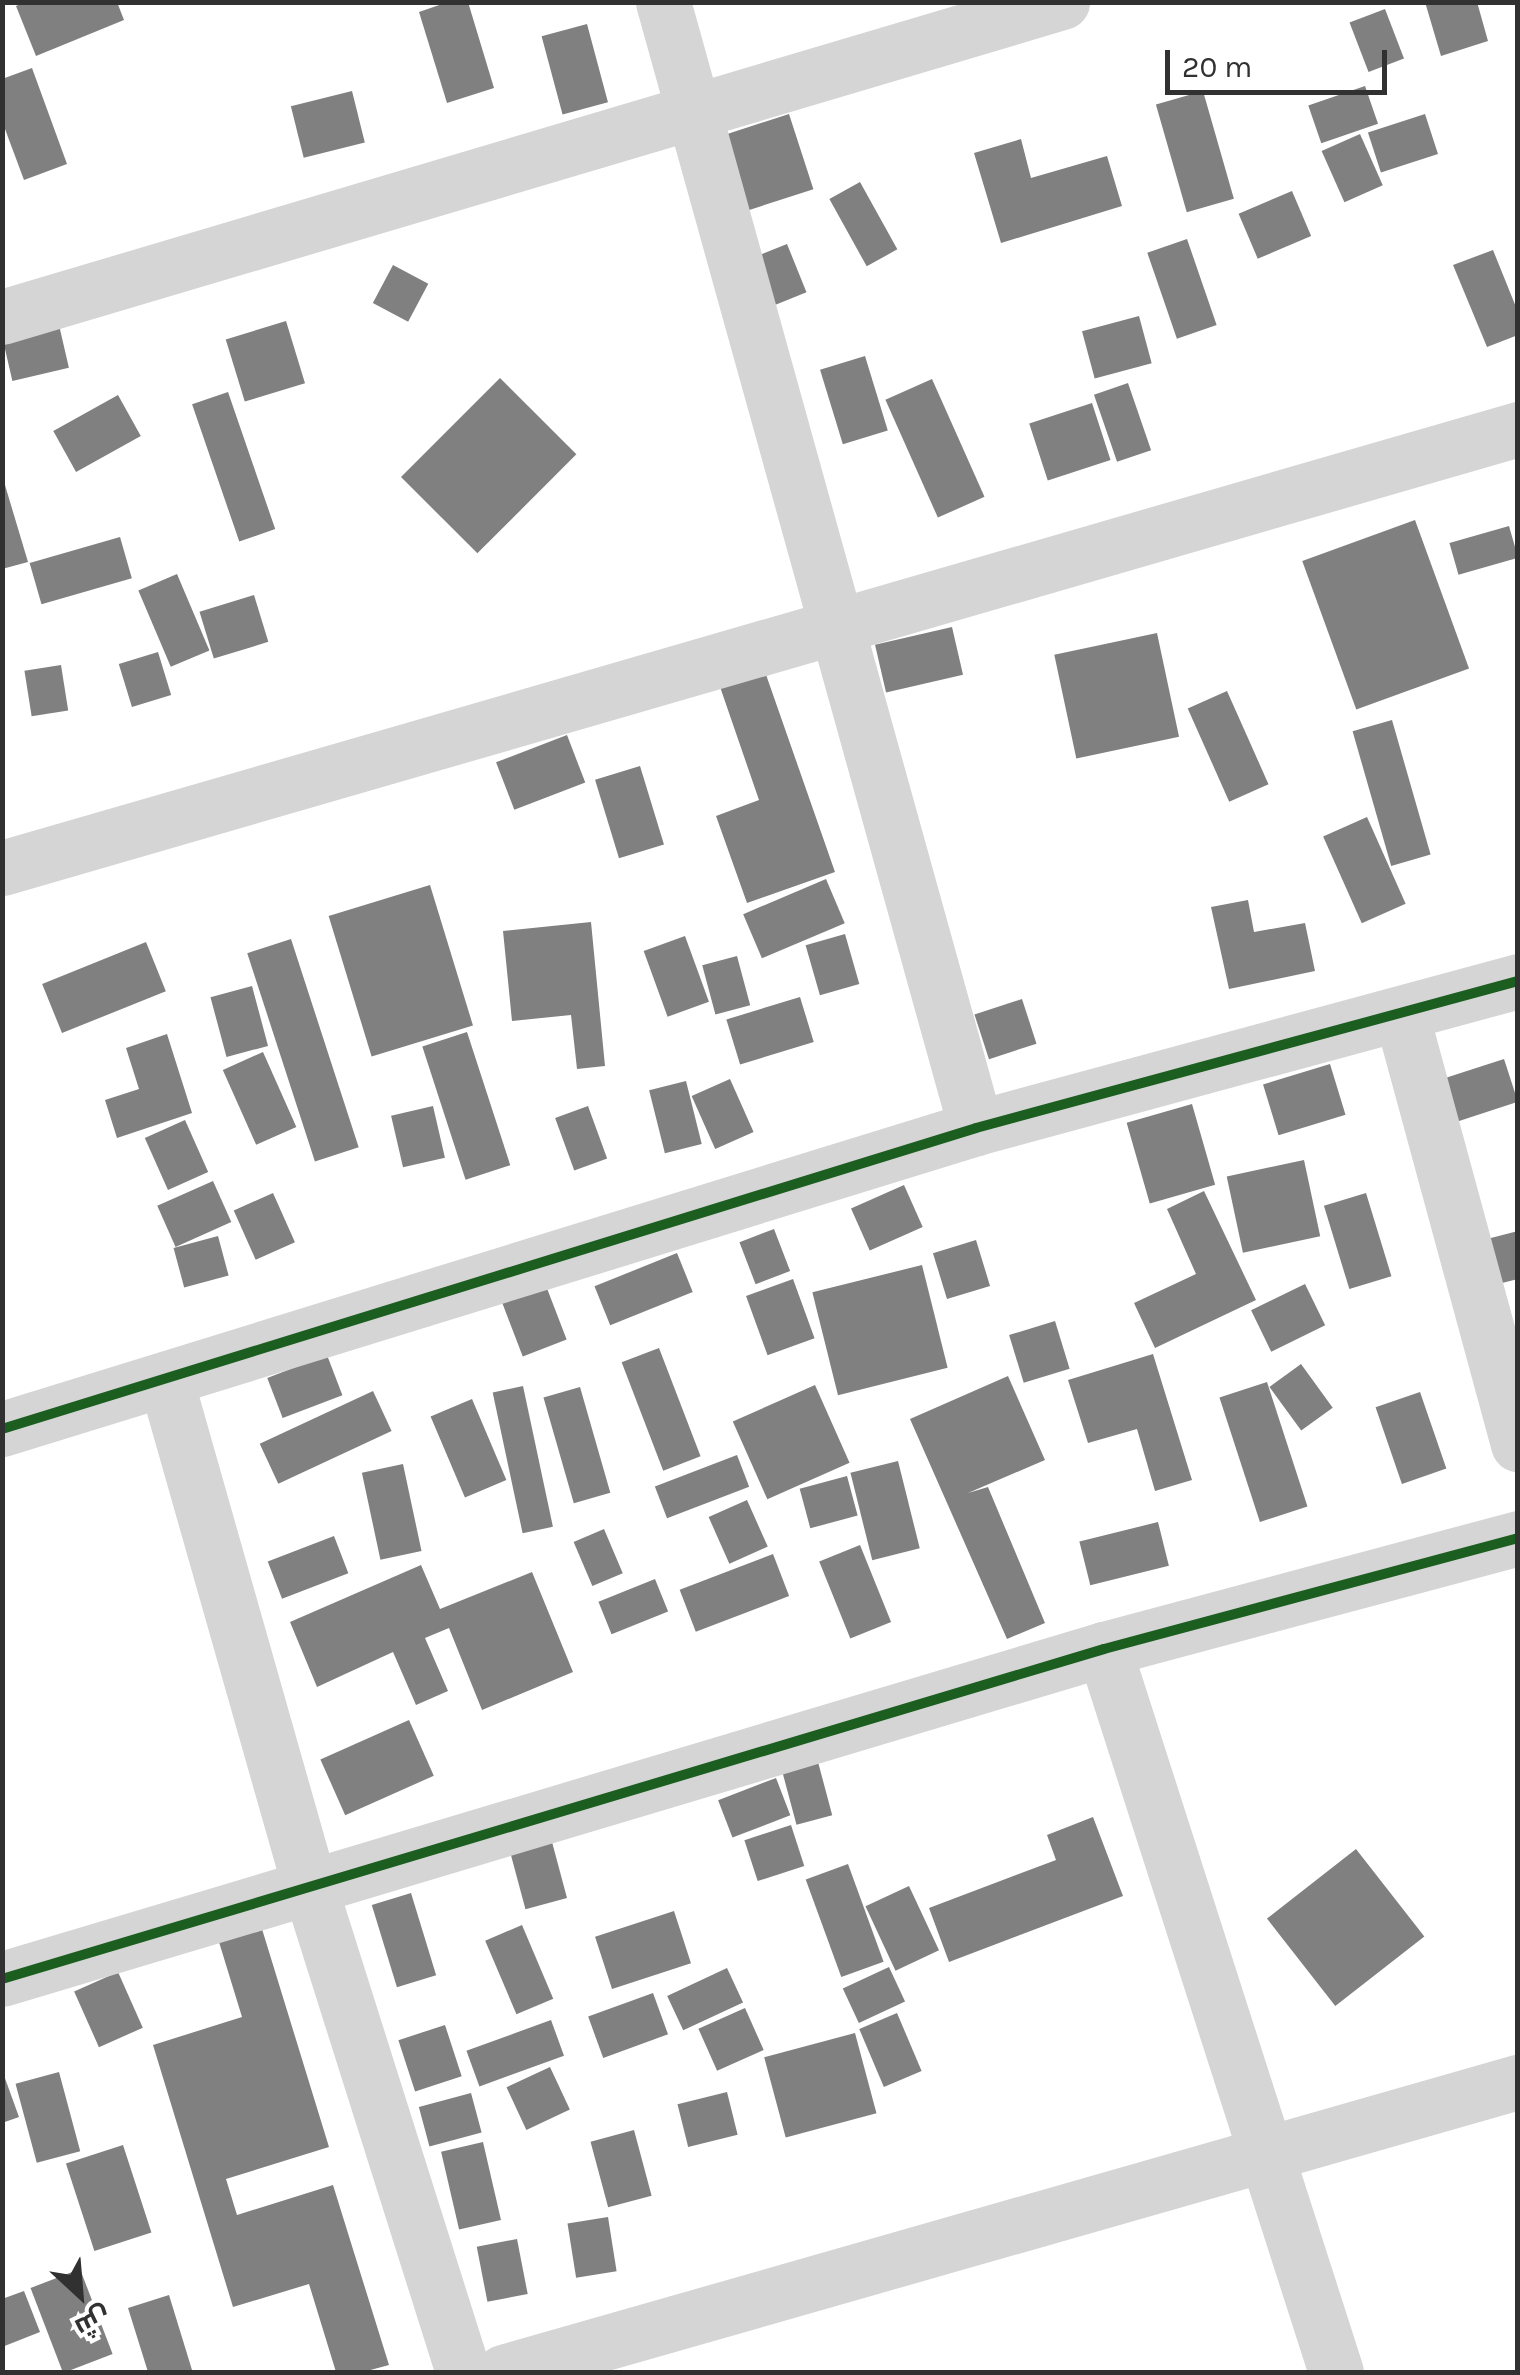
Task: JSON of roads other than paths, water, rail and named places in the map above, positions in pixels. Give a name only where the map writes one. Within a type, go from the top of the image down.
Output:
[{"type":"street","points":[[663,2],[976,1128]]},
{"type":"street","points":[[2,318],[694,115],[1062,2]]},
{"type":"street","points":[[2,868],[838,630],[1518,430]]},
{"type":"street","points":[[2,1429],[166,1382],[976,1128],[1402,1017],[1518,981]]},
{"type":"street","points":[[1402,1017],[1518,1444]]},
{"type":"street","points":[[166,1382],[312,1891],[463,2372]]},
{"type":"street","points":[[2,1979],[312,1891],[1104,1649],[1518,1538]]},
{"type":"street","points":[[1104,1649],[1336,2372]]},
{"type":"street","points":[[503,2372],[1518,2082]]}]
